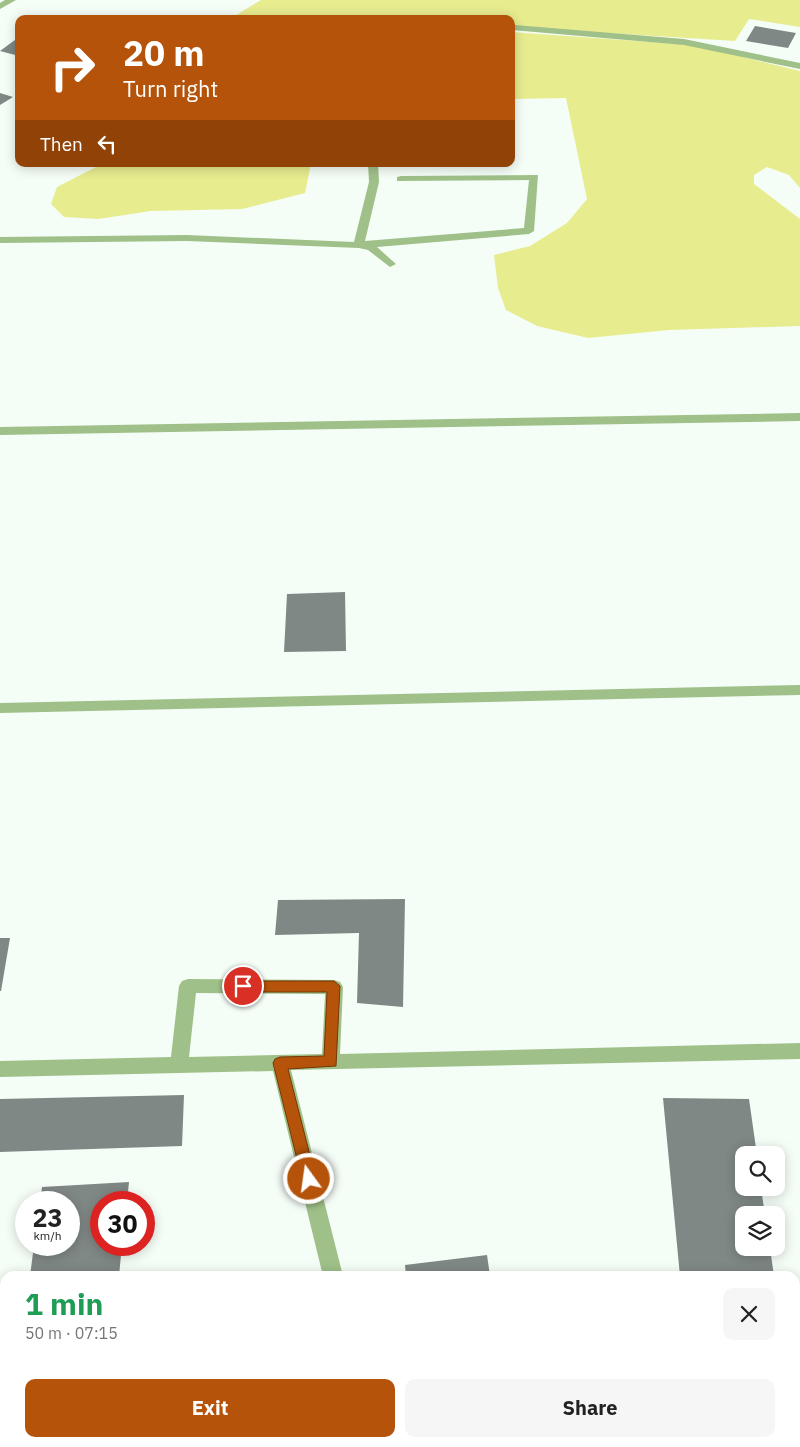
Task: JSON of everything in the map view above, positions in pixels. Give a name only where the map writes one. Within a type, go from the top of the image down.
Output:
[{"type":"street","points":[[0,6],[12,0]]},
{"type":"street","points":[[515,28],[684,42],[800,66]]},
{"type":"street","points":[[359,245],[374,182],[373,167]]},
{"type":"street","points":[[0,240],[187,238],[359,245],[529,231],[534,177],[401,179]]},
{"type":"street","points":[[359,245],[372,248],[390,264]]},
{"type":"street","points":[[0,431],[800,417]]},
{"type":"street","points":[[0,708],[800,690]]},
{"type":"street","points":[[179,1065],[188,986],[334,986],[331,1062]]},
{"type":"street","points":[[0,1069],[331,1062],[799,1056]]},
{"type":"street","points":[[280,1063],[332,1271]]},
{"type":"green space","points":[[261,0],[800,0],[800,27],[749,19],[735,41],[515,27],[515,15],[237,15]]},
{"type":"green space","points":[[515,32],[693,45],[800,71],[800,188],[789,175],[767,167],[754,175],[754,184],[800,219],[800,326],[669,330],[588,338],[537,326],[506,310],[498,288],[494,255],[530,246],[567,223],[587,199],[566,98],[515,99]]},
{"type":"green space","points":[[96,167],[310,167],[305,193],[242,209],[151,211],[98,219],[64,217],[51,204],[57,187]]},
{"type":"building","points":[[755,26],[796,33],[788,48],[746,41]]},
{"type":"building","points":[[15,40],[15,55],[0,51]]},
{"type":"building","points":[[0,93],[13,97],[0,105]]},
{"type":"building","points":[[345,592],[346,651],[284,652],[287,594]]},
{"type":"building","points":[[405,899],[403,1007],[357,1003],[359,933],[275,935],[278,900]]},
{"type":"building","points":[[0,938],[10,938],[1,991],[0,991]]},
{"type":"building","points":[[184,1095],[182,1146],[0,1152],[0,1099]]},
{"type":"building","points":[[663,1098],[749,1099],[756,1146],[735,1146],[735,1196],[762,1196],[764,1206],[735,1206],[735,1256],[771,1256],[773,1271],[680,1271]]},
{"type":"building","points":[[129,1182],[128,1191],[90,1191],[90,1256],[121,1256],[119,1271],[31,1271],[33,1256],[80,1256],[80,1191],[41,1191],[42,1187]]},
{"type":"building","points":[[487,1255],[489,1271],[406,1271],[405,1265]]},
{"type":"route","points":[[243,986],[334,986],[331,1062],[280,1063],[309,1179]]}]
